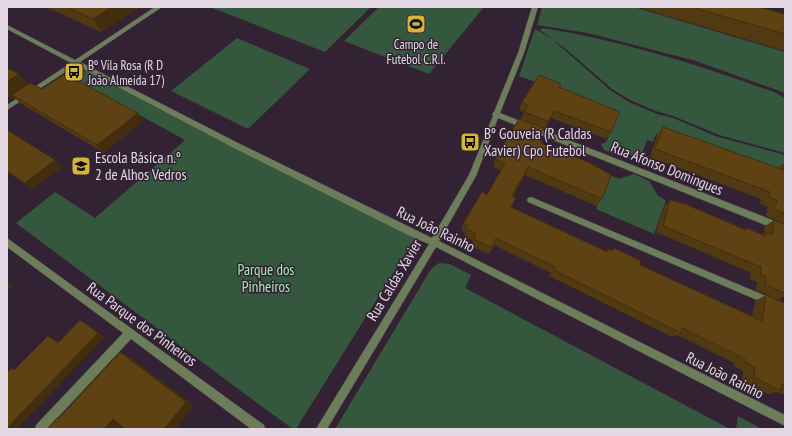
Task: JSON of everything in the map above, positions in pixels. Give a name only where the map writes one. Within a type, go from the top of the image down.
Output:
[{"type":"street","points":[[7,108],[158,7]]},
{"type":"street","name":"Rua Caldas Xavier","points":[[321,429],[472,176],[520,53],[535,7]]},
{"type":"street","name":"Rua João Rainho","points":[[7,28],[233,144],[417,236],[434,242],[785,421]]},
{"type":"street","name":"Rua Afonso Domingues","points":[[495,114],[785,229]]},
{"type":"street","points":[[531,200],[785,308]]},
{"type":"street","name":"Rua Parque dos Pinheiros","points":[[7,243],[260,429]]},
{"type":"street","points":[[40,429],[130,333]]},
{"type":"green space","points":[[210,7],[371,7],[325,52]]},
{"type":"green space","name":"Campo de Futebol C.R.I.","points":[[379,7],[484,7],[429,74],[344,41]]},
{"type":"green space","points":[[542,7],[634,7],[785,52],[785,93],[696,61],[588,33],[537,25]]},
{"type":"green space","points":[[542,28],[601,39],[659,54],[774,92],[785,98],[785,153],[719,135],[630,100],[612,89],[567,50],[540,30]]},
{"type":"green space","points":[[535,29],[552,39],[610,90],[629,102],[657,114],[673,118],[718,137],[785,155],[785,171],[688,145],[656,134],[653,142],[647,140],[640,159],[628,154],[626,159],[604,150],[601,144],[606,142],[616,120],[544,85],[519,76]]},
{"type":"green space","points":[[237,38],[310,69],[248,129],[171,91]]},
{"type":"green space","name":"Parque dos Pinheiros","points":[[88,68],[417,235],[296,429],[293,429],[261,406],[16,223],[55,192],[95,218],[185,140],[75,80]]},
{"type":"green space","points":[[634,174],[649,181],[658,196],[666,200],[654,234],[596,209],[610,175],[619,179]]},
{"type":"green space","points":[[439,263],[450,264],[471,275],[465,288],[730,429],[335,429],[431,269]]},
{"type":"green space","points":[[738,416],[762,429],[736,429]]},
{"type":"building","points":[[67,7],[111,7],[93,19]]},
{"type":"building","points":[[691,7],[758,7],[785,14],[785,34]]},
{"type":"building","points":[[7,68],[19,74],[7,82]]},
{"type":"building","points":[[65,74],[138,113],[97,145],[12,95],[30,83],[42,89]]},
{"type":"building","points":[[539,75],[561,84],[559,87],[620,112],[611,132],[554,111],[548,121],[524,112],[528,105],[522,102]]},
{"type":"building","points":[[519,119],[544,128],[538,139],[542,141],[541,143],[590,163],[611,175],[602,199],[528,167],[512,196],[516,198],[511,207],[607,252],[608,249],[612,251],[614,248],[641,261],[640,265],[762,321],[766,295],[785,303],[785,386],[782,384],[781,391],[754,377],[755,367],[745,362],[745,359],[682,328],[681,333],[554,270],[555,267],[496,238],[492,248],[473,239],[476,234],[466,229],[468,226],[463,224],[482,192],[487,195],[505,163],[495,159]]},
{"type":"building","points":[[663,127],[784,170],[785,162],[785,213],[775,210],[777,200],[769,197],[770,192],[655,149]]},
{"type":"building","points":[[9,131],[55,160],[25,183],[7,171],[7,132]]},
{"type":"building","points":[[670,200],[685,204],[746,230],[747,228],[765,236],[766,232],[772,235],[774,220],[785,225],[785,293],[766,285],[766,277],[760,274],[761,267],[663,226]]},
{"type":"building","points":[[80,320],[98,333],[7,428],[7,373],[12,368],[14,370],[48,336],[58,343]]},
{"type":"building","points":[[120,352],[186,402],[164,429],[125,429],[113,419],[104,429],[47,429],[58,417],[59,418]]},
{"type":"place","name":"Campo de Futebol C.R.I.","points":[[416,24]]},
{"type":"place","name":"Bº Vila Rosa (R D João Almeida 17)","points":[[74,72]]},
{"type":"place","name":"Bº Gouveia (R Caldas Xavier) Cpo Futebol","points":[[470,142]]},
{"type":"place","name":"Escola Básica n.º 2 de Alhos Vedros","points":[[81,166]]}]
